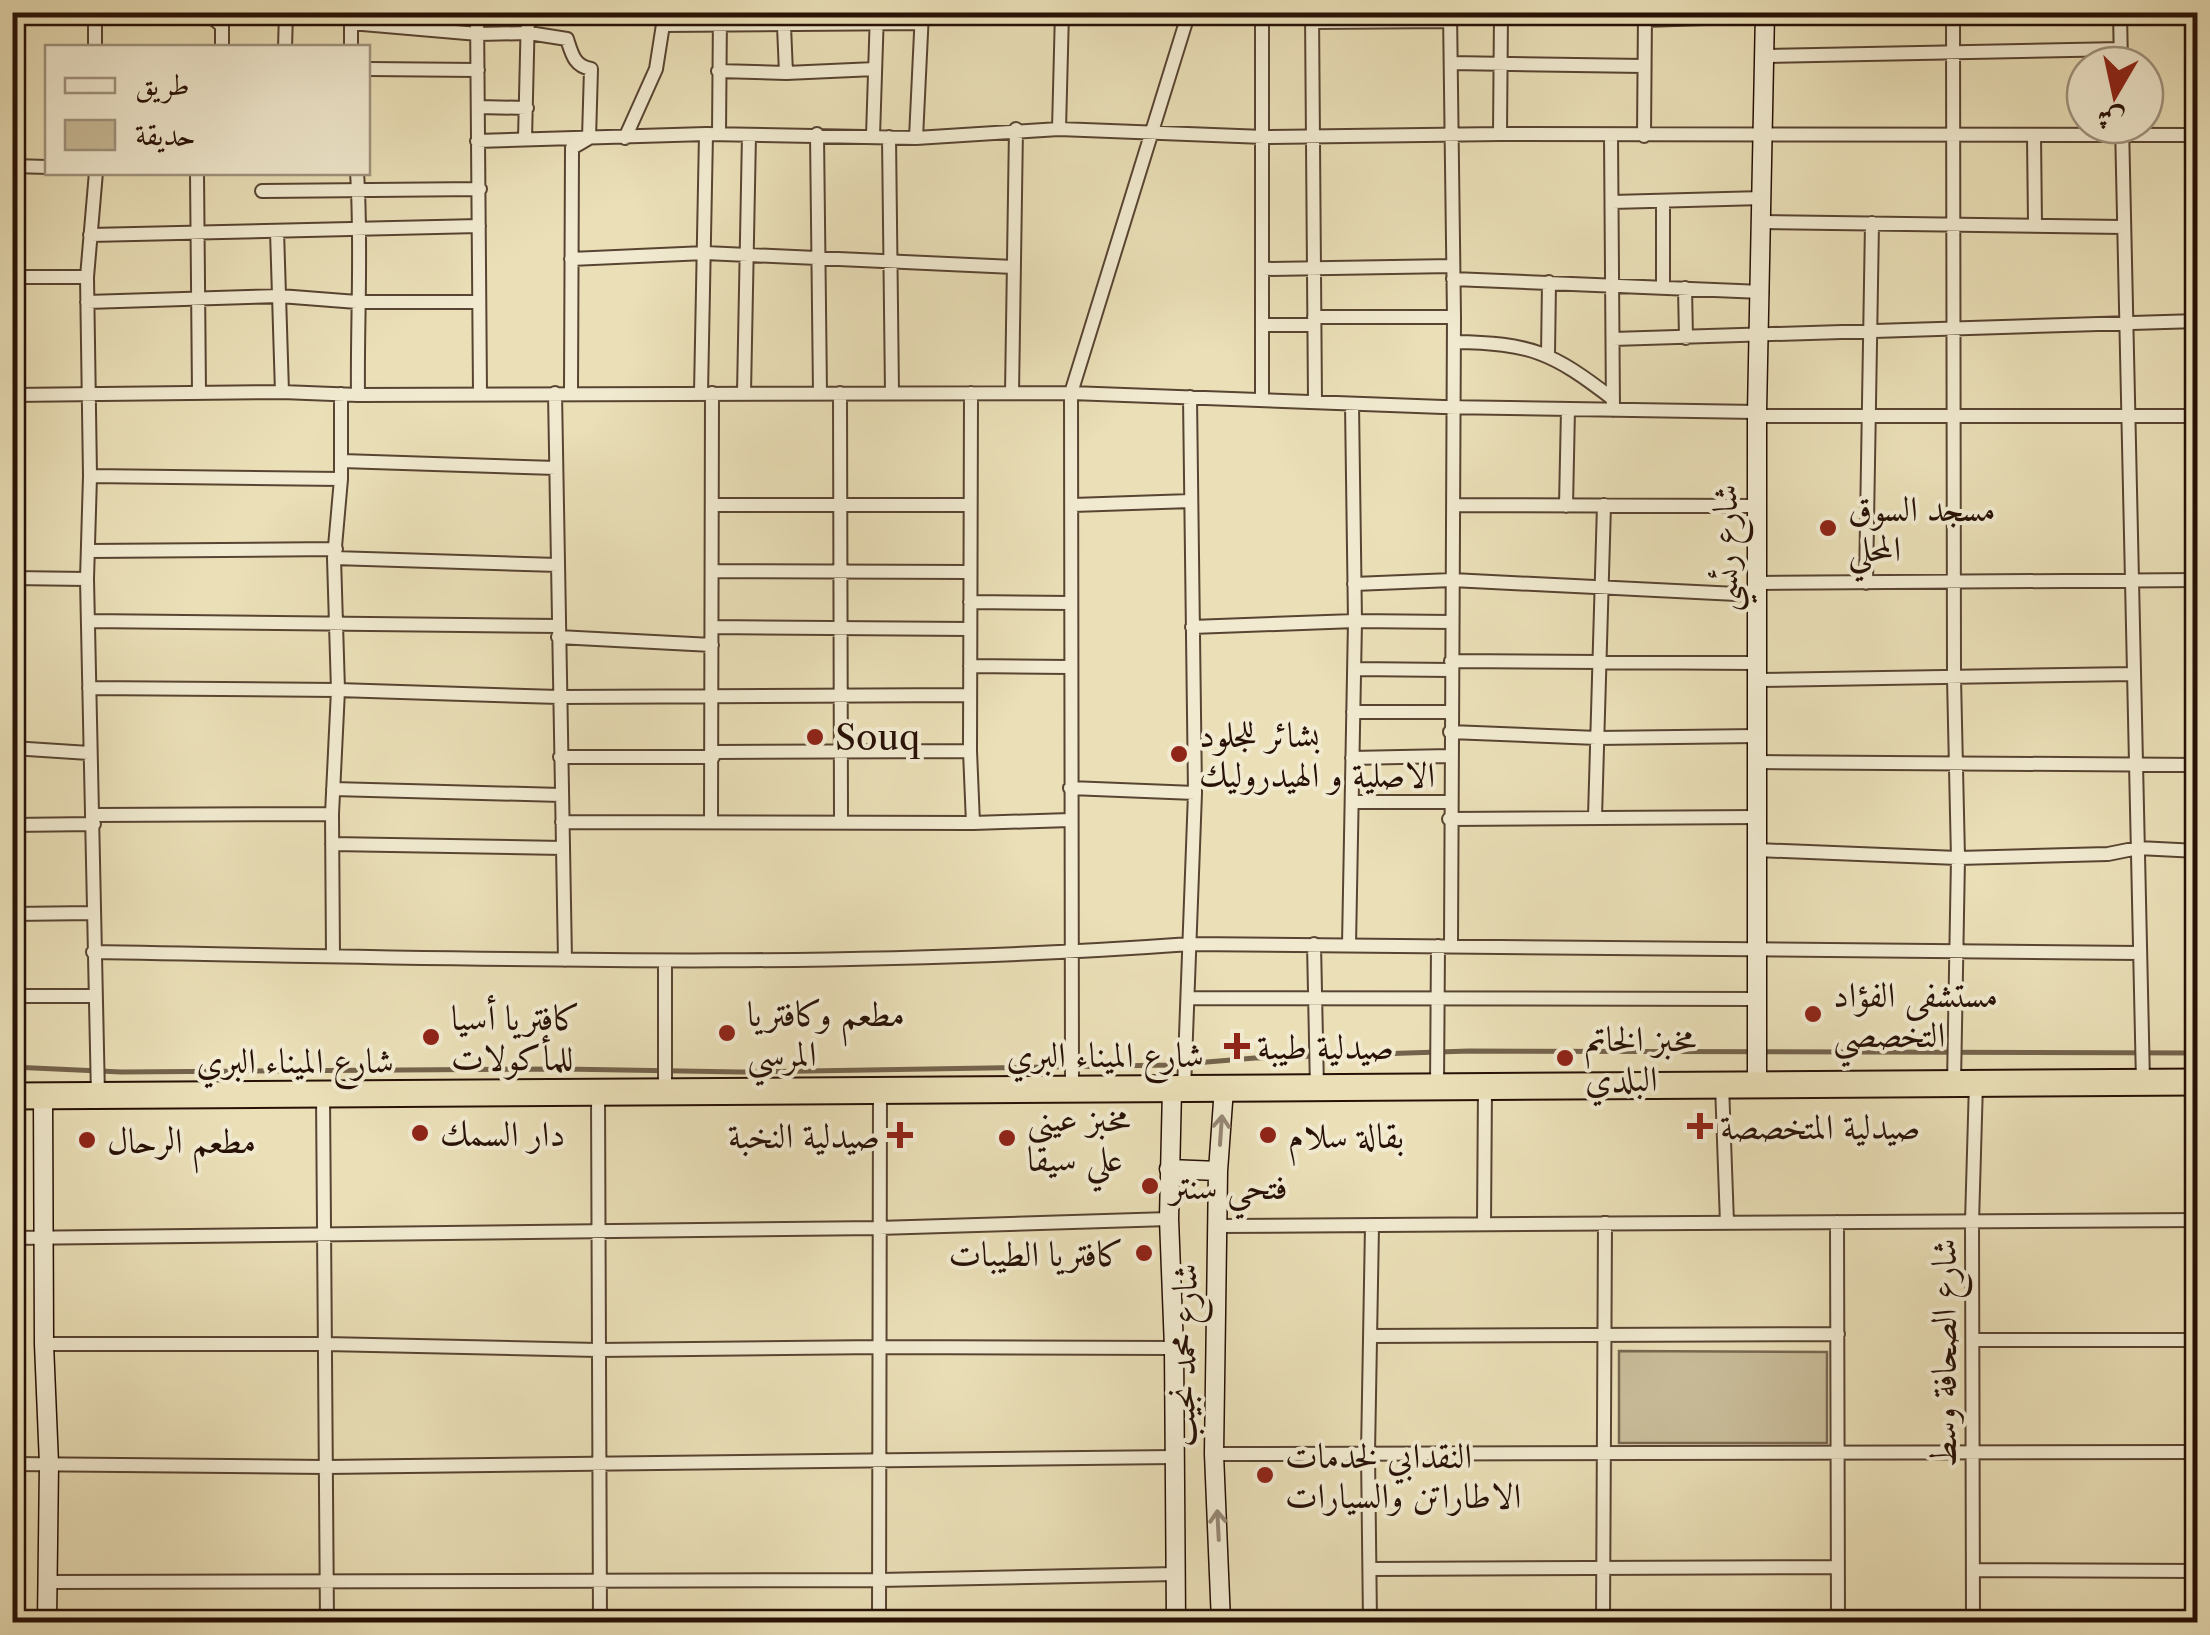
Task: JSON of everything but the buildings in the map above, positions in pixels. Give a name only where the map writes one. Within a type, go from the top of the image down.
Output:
[{"type":"highway","name":"شارع الميناء البري","points":[[12,1096],[2198,1082]]},
{"type":"street","points":[[95,12],[95,45]]},
{"type":"street","points":[[206,12],[222,26],[222,45]]},
{"type":"street","points":[[286,12],[286,45]]},
{"type":"street","points":[[477,12],[480,393]]},
{"type":"street","points":[[525,140],[528,12]]},
{"type":"street","points":[[1060,129],[1062,12]]},
{"type":"street","points":[[1072,1089],[1071,394],[1189,12]]},
{"type":"street","points":[[1262,12],[1262,398]]},
{"type":"street","points":[[1500,134],[1501,12]]},
{"type":"street","name":"شارع الصحافة وسط","points":[[1953,12],[1955,766],[1958,952],[1972,1222],[1973,1622]]},
{"type":"street","points":[[2120,12],[2121,45]]},
{"type":"street","points":[[1644,136],[1644,16],[1765,14]]},
{"type":"street","name":"شارع رئسي","points":[[1757,1084],[1757,414],[1765,14]]},
{"type":"street","points":[[873,136],[876,17]]},
{"type":"street","points":[[625,138],[656,70],[664,19],[720,19],[784,26],[876,17],[922,18],[916,138]]},
{"type":"street","points":[[1315,402],[1312,17],[1450,17],[1454,318],[1450,819],[1444,946],[1437,997],[1437,1087]]},
{"type":"street","points":[[350,45],[351,18],[478,34],[529,33],[567,39],[574,59],[581,68],[591,70],[589,138]]},
{"type":"street","points":[[711,822],[712,504],[704,253],[720,19]]},
{"type":"street","points":[[784,26],[786,73]]},
{"type":"street","points":[[1766,56],[2065,50]]},
{"type":"street","points":[[1451,63],[1644,66]]},
{"type":"street","points":[[718,72],[875,69]]},
{"type":"street","points":[[370,70],[478,70]]},
{"type":"street","points":[[478,107],[527,108]]},
{"type":"street","points":[[477,141],[713,134],[916,138],[1060,129],[1264,137],[2065,134]]},
{"type":"street","points":[[1012,394],[1016,130]]},
{"type":"street","points":[[2165,133],[2198,135]]},
{"type":"street","points":[[817,134],[820,393]]},
{"type":"street","points":[[1611,134],[1613,405]]},
{"type":"street","points":[[744,393],[749,135]]},
{"type":"street","points":[[889,136],[892,393]]},
{"type":"street","points":[[2034,136],[2035,225]]},
{"type":"street","points":[[571,392],[572,148],[589,138]]},
{"type":"street","points":[[2122,145],[2143,1082]]},
{"type":"street","points":[[12,166],[45,167]]},
{"type":"street","points":[[96,175],[87,276],[87,579],[98,1096]]},
{"type":"street","points":[[196,175],[198,393]]},
{"type":"street","points":[[357,175],[358,395]]},
{"type":"street","points":[[262,191],[480,189]]},
{"type":"street","points":[[1612,202],[1762,198]]},
{"type":"street","points":[[1662,287],[1663,202]]},
{"type":"street","points":[[1762,222],[2124,226]]},
{"type":"street","points":[[1866,582],[1872,223]]},
{"type":"street","points":[[90,235],[478,226]]},
{"type":"street","points":[[277,230],[282,392]]},
{"type":"street","points":[[571,259],[704,253],[1014,267]]},
{"type":"street","points":[[1263,269],[1453,272],[1549,282],[1762,292]]},
{"type":"street","points":[[12,277],[87,276]]},
{"type":"street","points":[[1548,356],[1549,282]]},
{"type":"street","points":[[1686,288],[1686,338]]},
{"type":"street","points":[[87,302],[280,296],[357,302],[479,302]]},
{"type":"street","points":[[1262,325],[1454,318]]},
{"type":"street","points":[[1613,339],[2198,321]]},
{"type":"street","points":[[1454,342],[1509,344],[1548,356],[1613,405]]},
{"type":"street","points":[[555,393],[565,960]]},
{"type":"street","points":[[840,393],[842,822]]},
{"type":"street","points":[[333,956],[332,814],[338,690],[335,554],[342,461],[341,394]]},
{"type":"street","points":[[971,394],[970,752],[974,823]]},
{"type":"street","points":[[12,395],[1071,394],[1568,410],[1613,405],[1757,414],[2198,416]]},
{"type":"street","points":[[1178,1090],[1188,998],[1196,792],[1190,397]]},
{"type":"street","points":[[1349,945],[1355,621],[1352,404]]},
{"type":"street","points":[[1566,506],[1568,410]]},
{"type":"street","points":[[342,461],[556,468]]},
{"type":"street","points":[[90,476],[341,479]]},
{"type":"street","points":[[1073,505],[1190,501]]},
{"type":"street","points":[[712,504],[969,505]]},
{"type":"street","points":[[1453,504],[1757,506]]},
{"type":"street","points":[[1595,817],[1604,505]]},
{"type":"street","points":[[88,551],[335,554],[558,565]]},
{"type":"street","points":[[712,571],[970,572]]},
{"type":"street","points":[[12,578],[87,579]]},
{"type":"street","points":[[1354,584],[1452,580],[1602,588],[1757,589],[1866,582],[2198,580]]},
{"type":"street","points":[[970,602],[1070,603]]},
{"type":"street","points":[[88,621],[558,632],[712,645]]},
{"type":"street","points":[[1192,627],[1452,622]]},
{"type":"street","points":[[712,627],[970,629]]},
{"type":"street","points":[[1354,669],[1599,662],[1954,678],[2134,674]]},
{"type":"street","points":[[970,666],[1070,667]]},
{"type":"street","points":[[89,688],[559,697],[970,696]]},
{"type":"street","points":[[1353,712],[1450,712]]},
{"type":"street","points":[[1450,732],[1597,738],[1757,736]]},
{"type":"street","points":[[12,748],[89,753]]},
{"type":"street","points":[[560,758],[970,752]]},
{"type":"street","points":[[1352,758],[1450,756]]},
{"type":"street","points":[[1757,762],[2198,765]]},
{"type":"street","points":[[1070,788],[1196,792]]},
{"type":"street","points":[[333,789],[561,795]]},
{"type":"street","points":[[1352,802],[1450,802]]},
{"type":"street","points":[[12,825],[332,814]]},
{"type":"street","points":[[1450,819],[1757,817]]},
{"type":"street","points":[[562,822],[1070,820]]},
{"type":"street","points":[[332,844],[563,848]]},
{"type":"street","points":[[1757,850],[1958,858],[2108,854],[2138,848],[2198,850]]},
{"type":"street","points":[[12,914],[92,913]]},
{"type":"street","points":[[94,952],[665,961],[1070,953],[1190,944],[2140,952]]},
{"type":"street","points":[[1314,944],[1317,1088]]},
{"type":"street","points":[[665,961],[665,1092]]},
{"type":"street","points":[[12,996],[94,996]]},
{"type":"street","points":[[1188,998],[1757,1000]]},
{"type":"street","points":[[1722,1085],[1727,1223]]},
{"type":"street","points":[[1484,1224],[1485,1086]]},
{"type":"street","name":"شارع محمد نجيب","points":[[1220,1622],[1214,1454],[1218,1170],[1224,1088]]},
{"type":"street","points":[[879,1622],[880,1090]]},
{"type":"street","name":"شارع محمد نجيب","points":[[1176,1622],[1169,1169],[1178,1090]]},
{"type":"street","points":[[598,1092],[600,1622]]},
{"type":"street","points":[[323,1094],[327,1622]]},
{"type":"street","points":[[44,1096],[47,1622]]},
{"type":"street","points":[[1169,1169],[1218,1170]]},
{"type":"street","points":[[12,1238],[878,1228],[1169,1219]]},
{"type":"street","points":[[1217,1226],[2198,1220]]},
{"type":"street","points":[[1837,1222],[1838,1622]]},
{"type":"street","points":[[1603,1622],[1604,1223]]},
{"type":"street","points":[[1370,1622],[1372,1226]]},
{"type":"street","points":[[1370,1336],[1838,1334]]},
{"type":"street","points":[[1973,1340],[2198,1340]]},
{"type":"street","points":[[44,1344],[326,1344],[598,1350],[1174,1348]]},
{"type":"street","points":[[1214,1454],[2198,1452]]},
{"type":"street","points":[[12,1464],[326,1468],[1174,1457]]},
{"type":"street","points":[[1370,1569],[1838,1567]]},
{"type":"street","points":[[1974,1570],[2198,1571]]},
{"type":"street","points":[[46,1582],[879,1580],[1176,1574]]},
{"type":"green space","points":[[1619,1351],[1827,1352],[1827,1443],[1619,1443]]},
{"type":"waterway","points":[[12,1067],[121,1072],[741,1072],[1171,1065],[1255,1058],[1469,1051],[2198,1053]]},
{"type":"place","name":"مسجد السوق المحلي","points":[[1828,528]]},
{"type":"place","name":"Souq","points":[[815,737]]},
{"type":"place","name":"بشائر للجلود الاصلية و الهيدروليك","points":[[1179,754]]},
{"type":"place","name":"مستشفى الفؤاد التخصصي","points":[[1813,1014]]},
{"type":"place","name":"مطعم وكافتريا المرسي","points":[[727,1033]]},
{"type":"place","name":"كافتريا أسيا للمأكولات","points":[[431,1037]]},
{"type":"place","name":"صيدلية طيبة","points":[[1237,1046]]},
{"type":"place","name":"مخبز الخاتم البلدي","points":[[1565,1058]]},
{"type":"place","name":"صيدلية المتخصصة","points":[[1700,1126]]},
{"type":"place","name":"دار السمك","points":[[420,1133]]},
{"type":"place","name":"صيدلية النخبة","points":[[900,1135]]},
{"type":"place","name":"بقالة سلام","points":[[1268,1135]]},
{"type":"place","name":"مخبز عيني علي سيقا","points":[[1007,1138]]},
{"type":"place","name":"مطعم الرحال","points":[[87,1140]]},
{"type":"place","name":"فتحي سنتر","points":[[1150,1186]]},
{"type":"place","name":"كافتريا الطيبات","points":[[1144,1253]]},
{"type":"place","name":"النقدابي لخدمات الاطاراتن والسيارات","points":[[1265,1475]]}]
